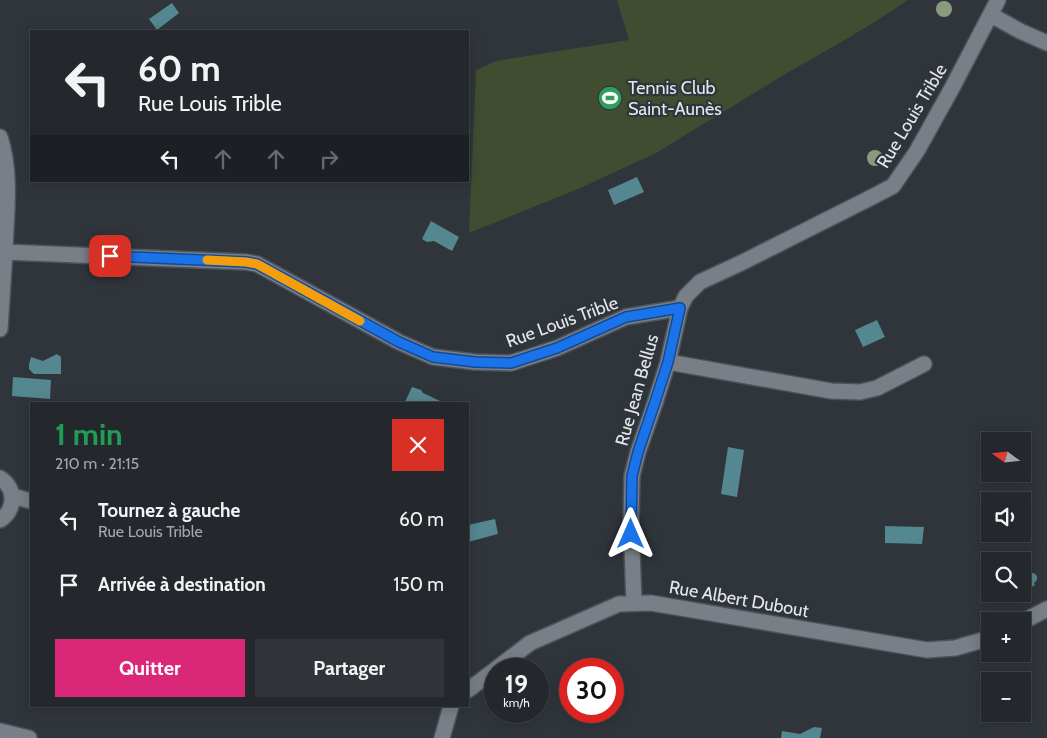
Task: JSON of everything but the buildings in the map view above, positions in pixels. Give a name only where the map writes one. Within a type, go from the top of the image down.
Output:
[{"type":"street","name":"Rue Louis Trible","points":[[5,252],[257,264],[399,342],[433,357],[475,362],[511,363],[557,348],[626,317],[680,308],[686,296],[700,282],[752,258],[893,186],[917,152],[992,15],[998,0]]},
{"type":"street","points":[[992,15],[1020,31],[1047,42]]},
{"type":"street","points":[[0,137],[6,167],[7,190],[0,329]]},
{"type":"street","name":"Rue Jean Bellus","points":[[634,603],[631,520],[632,476],[638,452],[668,362],[680,308]]},
{"type":"street","points":[[668,362],[831,391],[860,392],[877,388],[924,364]]},
{"type":"street","points":[[0,478],[7,483],[12,496],[12,505],[8,513],[0,520]]},
{"type":"street","points":[[12,496],[30,501]]},
{"type":"street","name":"Rue Albert Dubout","points":[[511,658],[530,644],[619,604],[634,603],[651,603],[927,650],[955,648],[981,641]]},
{"type":"street","points":[[1031,618],[1047,610]]},
{"type":"street","name":"Rue Albert Dubout","points":[[469,689],[484,678]]},
{"type":"street","points":[[442,738],[452,707]]},
{"type":"street","points":[[0,731],[30,738]]},
{"type":"green space","name":"Tennis Club Saint-Aunès","points":[[617,0],[908,0],[865,28],[790,71],[656,153],[578,189],[469,233],[476,70],[496,61],[629,40]]},
{"type":"water","points":[[172,3],[179,13],[157,30],[149,19]]},
{"type":"water","points":[[637,177],[644,192],[614,205],[608,190]]},
{"type":"water","points":[[431,221],[459,237],[452,251],[434,241],[427,242],[422,239]]},
{"type":"water","points":[[877,320],[885,337],[863,347],[855,330]]},
{"type":"water","points":[[57,354],[61,357],[61,374],[34,374],[29,369],[31,357],[43,361]]},
{"type":"water","points":[[13,377],[51,380],[50,399],[12,396]]},
{"type":"water","points":[[412,387],[440,401],[440,402],[405,402]]},
{"type":"water","points":[[728,447],[744,450],[737,497],[721,494]]},
{"type":"water","points":[[495,519],[498,534],[469,542],[469,525]]},
{"type":"water","points":[[885,526],[924,527],[922,544],[885,543]]},
{"type":"water","points":[[1034,573],[1037,576],[1035,585],[1031,587],[1031,574]]},
{"type":"water","points":[[814,727],[822,728],[820,738],[781,738],[782,731],[800,734]]},
{"type":"slow traffic","points":[[207,260],[257,264],[360,321]]},
{"type":"place","name":"Tennis Club Saint-Aunès","points":[[610,98]]},
{"type":"route","points":[[110,256],[257,264],[399,342],[433,357],[475,362],[511,363],[557,348],[626,317],[680,308],[668,362],[638,452],[632,476],[631,534]]}]
